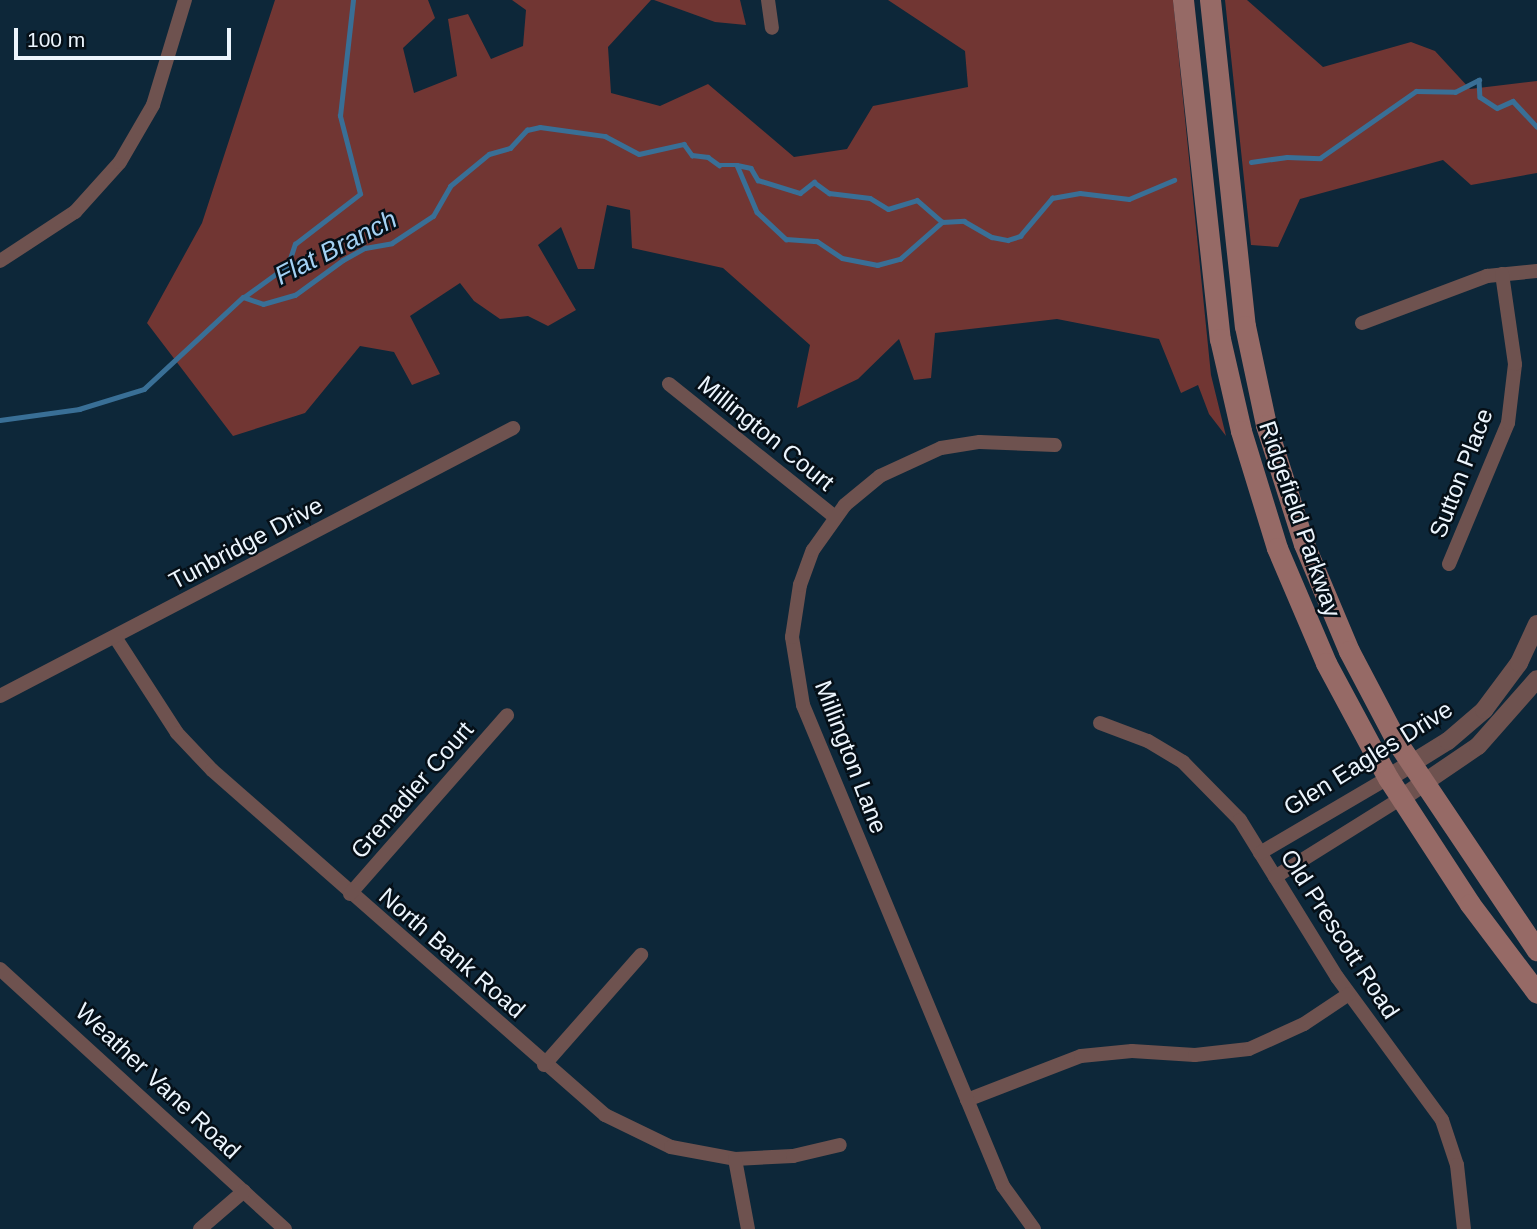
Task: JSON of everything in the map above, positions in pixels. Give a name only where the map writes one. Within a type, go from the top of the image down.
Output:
[{"type":"main road","name":"Ridgefield Parkway","points":[[1183,0],[1212,290],[1241,431],[1294,592],[1325,663],[1388,778],[1470,904],[1537,993]]},
{"type":"main road","name":"Ridgefield Parkway","points":[[1210,0],[1236,266],[1266,425],[1304,544],[1335,619],[1412,765],[1537,950]]},
{"type":"street","points":[[0,261],[75,212],[124,156],[167,69],[185,0]]},
{"type":"street","points":[[768,0],[772,28]]},
{"type":"street","points":[[1362,323],[1410,302],[1502,274],[1537,271]]},
{"type":"street","name":"Sutton Place","points":[[1449,564],[1508,423],[1514,364],[1502,274]]},
{"type":"street","name":"Millington Court","points":[[669,384],[835,517]]},
{"type":"street","name":"Tunbridge Drive","points":[[0,696],[513,428]]},
{"type":"street","name":"Millington Lane","points":[[1034,1229],[1003,1185],[797,686],[792,637],[797,597],[813,550],[835,517],[892,468],[941,448],[980,442],[1055,445]]},
{"type":"street","name":"Glen Eagles Drive","points":[[1260,853],[1412,765],[1484,710],[1519,663],[1537,624]]},
{"type":"street","name":"North Bank Road","points":[[115,637],[189,747],[544,1065],[632,1130],[671,1147],[735,1160],[793,1156],[840,1146]]},
{"type":"street","name":"Glen Eagles Drive","points":[[1275,877],[1424,785],[1494,732],[1537,678]]},
{"type":"street","name":"Grenadier Court","points":[[351,894],[507,715]]},
{"type":"street","name":"Old Prescott Road","points":[[1100,723],[1148,741],[1183,762],[1224,800],[1349,994],[1442,1120],[1457,1165],[1464,1229]]},
{"type":"street","points":[[544,1065],[641,955]]},
{"type":"street","name":"Weather Vane Road","points":[[0,969],[285,1229]]},
{"type":"street","points":[[967,1100],[1082,1056],[1132,1051],[1195,1055],[1249,1049],[1304,1024],[1349,994]]},
{"type":"street","points":[[735,1160],[748,1229]]},
{"type":"street","points":[[201,1229],[244,1191]]},
{"type":"shaded area","points":[[275,0],[428,0],[435,18],[403,48],[414,93],[457,76],[448,19],[468,14],[491,59],[523,46],[526,10],[512,0],[651,0],[608,47],[611,93],[660,106],[708,84],[794,157],[847,149],[873,106],[968,87],[965,51],[888,0],[1173,0],[1211,375],[1226,436],[1209,414],[1198,385],[1181,393],[1159,339],[1057,319],[935,333],[931,378],[914,380],[899,339],[858,379],[797,408],[810,345],[723,268],[632,248],[630,210],[607,205],[594,269],[578,269],[561,227],[538,245],[576,310],[548,326],[528,316],[500,319],[474,301],[460,283],[410,316],[440,374],[412,385],[394,352],[360,346],[305,413],[233,436],[147,323],[202,223]]},
{"type":"shaded area","points":[[654,0],[740,0],[746,25],[715,22]]},
{"type":"shaded area","points":[[1225,0],[1247,0],[1323,67],[1411,42],[1435,51],[1470,89],[1537,81],[1537,173],[1471,185],[1443,160],[1300,199],[1278,247],[1251,245]]},
{"type":"waterway","points":[[244,297],[288,265],[295,244],[360,194],[340,116],[353,0]]},
{"type":"waterway","name":"Flat Branch","points":[[1251,162],[1287,157],[1320,158],[1416,91],[1455,92],[1479,80],[1480,97],[1497,108],[1513,101],[1537,127]]},
{"type":"waterway","name":"Flat Branch","points":[[0,420],[79,409],[144,389],[243,297],[263,304],[295,295],[343,260],[365,248],[392,243],[433,216],[450,186],[489,154],[510,148],[527,130],[540,127],[605,136],[639,154],[684,144],[692,155],[708,157],[719,165],[737,165],[757,212],[786,239],[817,241],[842,258],[877,265],[900,259],[942,222],[964,221],[992,237],[1008,240],[1020,236],[1052,198],[1080,193],[1129,199],[1174,180]]},
{"type":"waterway","points":[[737,165],[751,168],[758,180],[800,193],[814,182],[829,193],[870,198],[888,209],[917,200],[942,222]]}]
